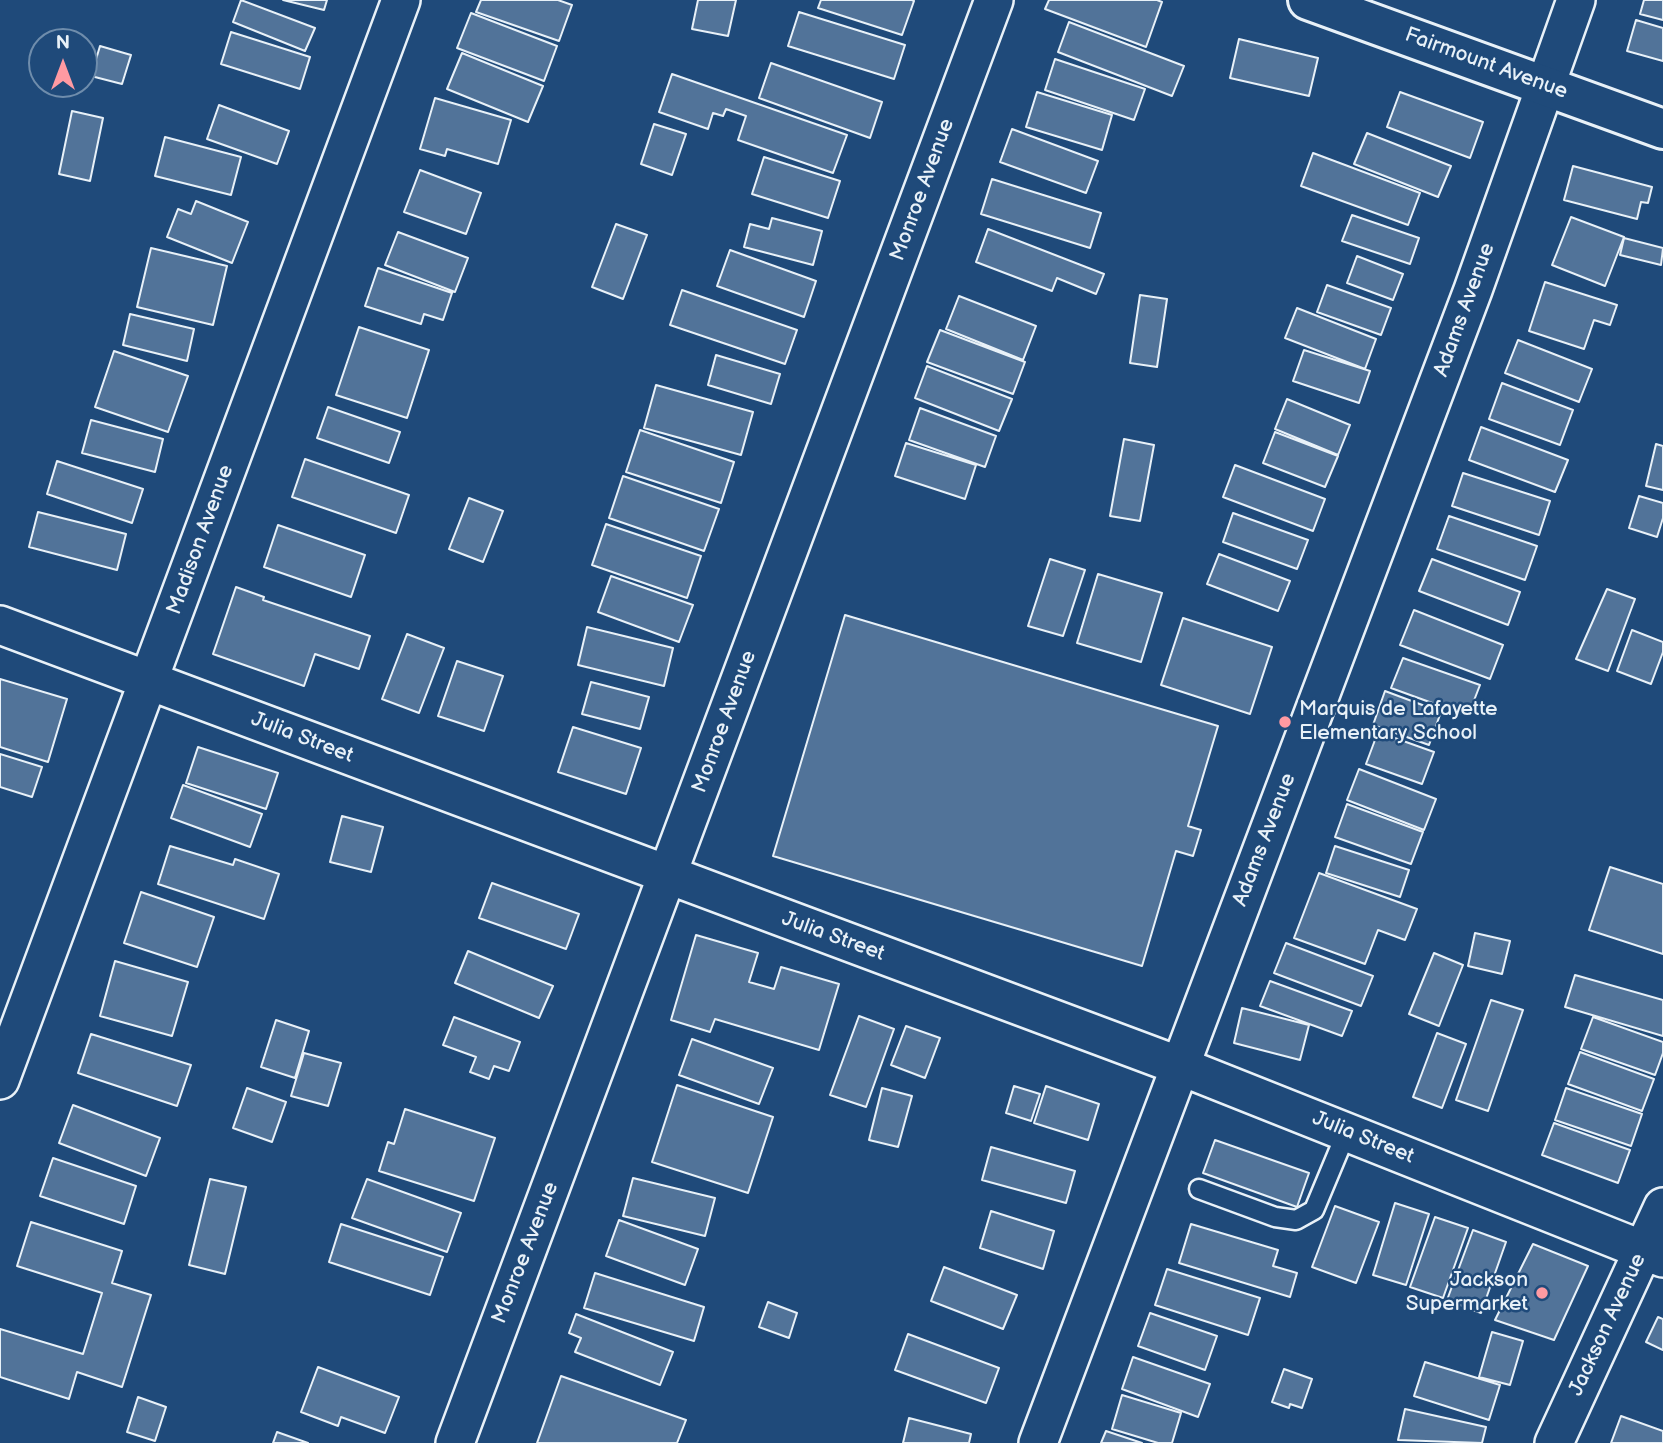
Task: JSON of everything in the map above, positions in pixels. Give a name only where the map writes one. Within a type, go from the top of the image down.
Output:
[{"type":"street","name":"Madison Avenue","points":[[0,1080],[401,0]]},
{"type":"street","name":"Monroe Avenue","points":[[455,1443],[994,0]]},
{"type":"street","name":"Fairmount Avenue","points":[[1308,0],[1663,129]]},
{"type":"street","name":"Adams Avenue","points":[[1038,1443],[1473,290],[1576,0]]},
{"type":"street","name":"Julia Street","points":[[0,625],[1180,1066],[1653,1253]]},
{"type":"street","name":"Jackson Avenue","points":[[1553,1443],[1653,1253],[1663,1207]]},
{"type":"lane","points":[[1199,1189],[1275,1217],[1296,1220],[1314,1210],[1347,1131]]},
{"type":"building","points":[[241,0],[315,28],[305,51],[233,22]]},
{"type":"building","points":[[283,0],[327,0],[324,10]]},
{"type":"building","points":[[481,0],[558,0],[572,5],[559,41],[476,12]]},
{"type":"building","points":[[698,0],[736,0],[728,36],[692,29]]},
{"type":"building","points":[[821,0],[914,1],[902,35],[818,8]]},
{"type":"building","points":[[1049,0],[1162,2],[1146,47],[1045,9]]},
{"type":"building","points":[[1644,0],[1663,0],[1663,20],[1640,14]]},
{"type":"building","points":[[799,12],[905,45],[894,79],[788,46]]},
{"type":"building","points":[[471,13],[557,46],[544,81],[457,48]]},
{"type":"building","points":[[1636,20],[1663,28],[1663,61],[1627,51]]},
{"type":"building","points":[[1069,22],[1184,66],[1172,96],[1058,52]]},
{"type":"building","points":[[231,32],[310,57],[300,89],[221,64]]},
{"type":"building","points":[[1239,39],[1318,58],[1309,96],[1230,78]]},
{"type":"building","points":[[100,46],[131,55],[122,84],[98,78]]},
{"type":"building","points":[[462,53],[543,86],[528,122],[447,89]]},
{"type":"building","points":[[1055,59],[1145,89],[1134,120],[1045,90]]},
{"type":"building","points":[[771,63],[882,102],[870,138],[759,98]]},
{"type":"building","points":[[672,74],[847,135],[833,173],[738,140],[746,116],[726,109],[723,116],[713,113],[708,129],[659,112]]},
{"type":"building","points":[[1037,92],[1112,115],[1102,150],[1026,127]]},
{"type":"building","points":[[1400,92],[1483,122],[1470,158],[1387,127]]},
{"type":"building","points":[[435,98],[511,120],[498,164],[447,149],[445,156],[420,149]]},
{"type":"building","points":[[219,105],[289,131],[277,164],[207,139]]},
{"type":"building","points":[[72,111],[103,118],[90,181],[59,174]]},
{"type":"building","points":[[654,124],[686,134],[672,175],[641,164]]},
{"type":"building","points":[[1012,129],[1098,161],[1086,193],[1000,162]]},
{"type":"building","points":[[1367,133],[1451,166],[1438,197],[1354,164]]},
{"type":"building","points":[[165,137],[241,157],[231,195],[155,176]]},
{"type":"building","points":[[1313,153],[1420,193],[1408,225],[1301,186]]},
{"type":"building","points":[[764,157],[840,181],[828,218],[752,194]]},
{"type":"building","points":[[1573,166],[1652,187],[1648,203],[1641,202],[1637,219],[1564,200]]},
{"type":"building","points":[[420,170],[481,193],[466,234],[404,212]]},
{"type":"building","points":[[992,179],[1101,213],[1090,248],[981,214]]},
{"type":"building","points":[[196,201],[248,222],[232,263],[167,237],[178,209],[191,214]]},
{"type":"building","points":[[1352,215],[1419,238],[1410,264],[1342,241]]},
{"type":"building","points":[[1571,217],[1624,237],[1605,286],[1552,265]]},
{"type":"building","points":[[772,218],[822,231],[813,265],[744,247],[750,224],[769,229]]},
{"type":"building","points":[[616,224],[647,235],[623,299],[592,287]]},
{"type":"building","points":[[988,229],[1104,274],[1096,294],[1057,278],[1052,291],[976,262]]},
{"type":"building","points":[[398,232],[468,258],[455,292],[385,265]]},
{"type":"building","points":[[1624,238],[1663,248],[1661,265],[1620,255]]},
{"type":"building","points":[[151,248],[227,266],[213,325],[137,307]]},
{"type":"building","points":[[730,250],[816,281],[804,317],[717,286]]},
{"type":"building","points":[[1357,256],[1403,274],[1393,300],[1347,283]]},
{"type":"building","points":[[378,268],[452,293],[443,320],[424,314],[421,324],[365,306]]},
{"type":"building","points":[[1545,282],[1617,305],[1610,325],[1594,320],[1584,349],[1529,331]]},
{"type":"building","points":[[1327,285],[1391,308],[1381,335],[1317,312]]},
{"type":"building","points":[[682,290],[797,330],[785,364],[670,325]]},
{"type":"building","points":[[1140,295],[1167,299],[1157,367],[1130,363]]},
{"type":"building","points":[[959,296],[1036,326],[1023,360],[946,329]]},
{"type":"building","points":[[1297,308],[1376,339],[1365,369],[1285,338]]},
{"type":"building","points":[[130,314],[194,329],[187,361],[123,345]]},
{"type":"building","points":[[359,327],[429,350],[407,418],[336,395]]},
{"type":"building","points":[[940,330],[1025,362],[1013,394],[927,362]]},
{"type":"building","points":[[1518,340],[1592,369],[1579,402],[1505,373]]},
{"type":"building","points":[[1304,350],[1370,371],[1359,403],[1293,381]]},
{"type":"building","points":[[114,351],[188,376],[168,432],[95,407]]},
{"type":"building","points":[[716,355],[780,374],[771,404],[708,385]]},
{"type":"building","points":[[927,366],[1012,399],[999,431],[915,398]]},
{"type":"building","points":[[1502,383],[1573,410],[1560,445],[1489,419]]},
{"type":"building","points":[[656,385],[753,412],[741,455],[644,428]]},
{"type":"building","points":[[1287,399],[1350,425],[1338,455],[1275,429]]},
{"type":"building","points":[[328,407],[400,432],[389,463],[317,438]]},
{"type":"building","points":[[920,408],[996,436],[985,467],[909,440]]},
{"type":"building","points":[[91,420],[163,439],[155,472],[82,453]]},
{"type":"building","points":[[1481,427],[1568,460],[1555,492],[1469,460]]},
{"type":"building","points":[[640,430],[734,462],[721,503],[626,472]]},
{"type":"building","points":[[1275,432],[1338,456],[1325,487],[1263,463]]},
{"type":"building","points":[[1124,439],[1154,445],[1140,521],[1110,516]]},
{"type":"building","points":[[906,443],[976,465],[965,499],[895,476]]},
{"type":"building","points":[[1656,444],[1663,446],[1663,490],[1646,486]]},
{"type":"building","points":[[305,459],[409,495],[396,533],[292,497]]},
{"type":"building","points":[[57,461],[143,489],[132,523],[47,494]]},
{"type":"building","points":[[1235,465],[1325,499],[1313,531],[1223,497]]},
{"type":"building","points":[[1463,473],[1550,501],[1539,535],[1452,506]]},
{"type":"building","points":[[623,476],[719,509],[704,551],[609,518]]},
{"type":"building","points":[[1639,496],[1663,503],[1663,518],[1657,537],[1629,528]]},
{"type":"building","points":[[469,498],[503,511],[483,562],[449,549]]},
{"type":"building","points":[[38,512],[126,534],[117,570],[29,547]]},
{"type":"building","points":[[1233,513],[1308,540],[1297,569],[1223,542]]},
{"type":"building","points":[[1449,516],[1537,546],[1525,580],[1437,549]]},
{"type":"building","points":[[606,524],[701,556],[687,598],[592,565]]},
{"type":"building","points":[[278,525],[365,555],[351,597],[264,567]]},
{"type":"building","points":[[1219,554],[1290,581],[1278,611],[1207,584]]},
{"type":"building","points":[[1050,559],[1085,570],[1063,636],[1028,626]]},
{"type":"building","points":[[1432,559],[1520,592],[1508,625],[1419,591]]},
{"type":"building","points":[[1098,574],[1162,593],[1141,662],[1077,643]]},
{"type":"building","points":[[611,576],[693,605],[679,642],[598,612]]},
{"type":"building","points":[[236,587],[264,597],[263,600],[370,636],[359,669],[315,654],[304,686],[213,654]]},
{"type":"building","points":[[1607,589],[1635,599],[1608,671],[1576,659]]},
{"type":"building","points":[[1414,610],[1503,645],[1490,679],[1400,645]]},
{"type":"building","points":[[845,615],[1218,726],[1188,826],[1201,830],[1193,856],[1176,851],[1142,966],[773,856]]},
{"type":"building","points":[[1183,618],[1272,647],[1250,714],[1161,685]]},
{"type":"building","points":[[587,627],[673,648],[664,686],[578,665]]},
{"type":"building","points":[[1632,630],[1663,642],[1663,652],[1651,684],[1617,671]]},
{"type":"building","points":[[407,634],[444,648],[419,713],[382,699]]},
{"type":"building","points":[[1403,658],[1480,685],[1468,716],[1391,688]]},
{"type":"building","points":[[457,661],[503,676],[484,731],[438,716]]},
{"type":"building","points":[[0,679],[67,699],[48,762],[0,747]]},
{"type":"building","points":[[591,682],[649,697],[640,729],[582,714]]},
{"type":"building","points":[[1385,691],[1441,712],[1429,745],[1373,725]]},
{"type":"building","points":[[573,727],[641,748],[626,794],[558,772]]},
{"type":"building","points":[[1378,732],[1434,752],[1422,784],[1366,764]]},
{"type":"building","points":[[198,747],[278,773],[266,809],[186,783]]},
{"type":"building","points":[[0,754],[42,767],[32,797],[0,787]]},
{"type":"building","points":[[1359,769],[1436,799],[1424,830],[1347,800]]},
{"type":"building","points":[[183,785],[262,814],[250,847],[171,818]]},
{"type":"building","points":[[1347,804],[1423,832],[1411,864],[1335,837]]},
{"type":"building","points":[[342,816],[383,827],[371,872],[330,862]]},
{"type":"building","points":[[170,846],[233,865],[235,859],[279,874],[264,919],[158,884]]},
{"type":"building","points":[[1335,846],[1409,870],[1400,897],[1326,873]]},
{"type":"building","points":[[1610,867],[1663,884],[1663,954],[1589,930]]},
{"type":"building","points":[[1319,873],[1417,909],[1405,940],[1378,930],[1365,964],[1294,938]]},
{"type":"building","points":[[492,883],[579,914],[566,949],[479,918]]},
{"type":"building","points":[[141,892],[214,917],[197,967],[124,943]]},
{"type":"building","points":[[1475,933],[1510,941],[1502,974],[1468,966]]},
{"type":"building","points":[[696,935],[758,953],[749,982],[774,989],[781,967],[839,984],[819,1050],[715,1019],[710,1032],[671,1020]]},
{"type":"building","points":[[1286,943],[1373,976],[1361,1006],[1274,973]]},
{"type":"building","points":[[468,951],[553,986],[539,1018],[455,983]]},
{"type":"building","points":[[1434,953],[1463,965],[1439,1026],[1409,1014]]},
{"type":"building","points":[[115,961],[188,982],[172,1036],[100,1016]]},
{"type":"building","points":[[1575,975],[1663,1000],[1663,1036],[1565,1007]]},
{"type":"building","points":[[1270,981],[1352,1011],[1342,1036],[1260,1006]]},
{"type":"building","points":[[1491,1000],[1523,1010],[1488,1111],[1456,1100]]},
{"type":"building","points":[[1242,1008],[1309,1025],[1300,1060],[1234,1043]]},
{"type":"building","points":[[859,1016],[894,1029],[866,1107],[830,1095]]},
{"type":"building","points":[[454,1017],[520,1042],[509,1071],[494,1066],[489,1079],[470,1072],[476,1057],[443,1045]]},
{"type":"building","points":[[1593,1017],[1663,1042],[1663,1053],[1655,1075],[1581,1049]]},
{"type":"building","points":[[276,1020],[309,1031],[295,1078],[261,1067]]},
{"type":"building","points":[[906,1026],[940,1038],[925,1078],[891,1065]]},
{"type":"building","points":[[1437,1033],[1466,1044],[1442,1108],[1413,1097]]},
{"type":"building","points":[[91,1034],[191,1065],[177,1106],[78,1073]]},
{"type":"building","points":[[692,1039],[773,1068],[759,1104],[679,1075]]},
{"type":"building","points":[[1580,1052],[1654,1079],[1642,1111],[1568,1084]]},
{"type":"building","points":[[304,1053],[341,1063],[328,1106],[291,1096]]},
{"type":"building","points":[[677,1085],[773,1117],[748,1193],[652,1162]]},
{"type":"building","points":[[1014,1086],[1040,1094],[1031,1121],[1006,1113]]},
{"type":"building","points":[[1046,1086],[1099,1104],[1088,1140],[1034,1123]]},
{"type":"building","points":[[247,1088],[286,1102],[272,1142],[233,1128]]},
{"type":"building","points":[[882,1088],[912,1096],[898,1147],[869,1140]]},
{"type":"building","points":[[1566,1088],[1642,1114],[1631,1146],[1555,1120]]},
{"type":"building","points":[[73,1105],[160,1138],[146,1176],[59,1143]]},
{"type":"building","points":[[405,1109],[495,1138],[474,1201],[379,1171],[388,1142],[394,1144]]},
{"type":"building","points":[[1554,1123],[1630,1150],[1618,1183],[1542,1155]]},
{"type":"building","points":[[1215,1140],[1309,1173],[1297,1207],[1203,1173]]},
{"type":"building","points":[[991,1147],[1075,1171],[1066,1203],[982,1180]]},
{"type":"building","points":[[53,1158],[136,1186],[124,1224],[40,1196]]},
{"type":"building","points":[[633,1178],[715,1198],[705,1236],[623,1216]]},
{"type":"building","points":[[210,1179],[246,1187],[225,1274],[189,1265]]},
{"type":"building","points":[[367,1179],[461,1213],[447,1252],[352,1218]]},
{"type":"building","points":[[1395,1203],[1429,1214],[1406,1285],[1373,1275]]},
{"type":"building","points":[[1335,1206],[1379,1222],[1356,1283],[1312,1267]]},
{"type":"building","points":[[991,1211],[1054,1231],[1043,1269],[980,1248]]},
{"type":"building","points":[[1435,1217],[1468,1228],[1443,1298],[1410,1287]]},
{"type":"building","points":[[619,1220],[698,1249],[685,1285],[606,1256]]},
{"type":"building","points":[[31,1222],[122,1251],[112,1283],[151,1295],[122,1387],[77,1372],[69,1399],[0,1377],[0,1329],[83,1354],[102,1293],[17,1266]]},
{"type":"building","points":[[341,1224],[443,1257],[430,1295],[329,1262]]},
{"type":"building","points":[[1191,1224],[1278,1250],[1273,1266],[1297,1273],[1290,1297],[1179,1263]]},
{"type":"building","points":[[1473,1230],[1506,1242],[1481,1313],[1447,1300]]},
{"type":"building","name":"Jackson Supermarket","points":[[1533,1244],[1588,1266],[1554,1340],[1495,1320]]},
{"type":"building","points":[[944,1267],[1017,1295],[1003,1329],[931,1301]]},
{"type":"building","points":[[1167,1269],[1260,1298],[1248,1335],[1155,1305]]},
{"type":"building","points":[[595,1273],[704,1307],[694,1341],[584,1308]]},
{"type":"building","points":[[768,1302],[797,1313],[789,1338],[759,1327]]},
{"type":"building","points":[[1150,1313],[1217,1336],[1205,1370],[1138,1346]]},
{"type":"building","points":[[576,1314],[673,1352],[660,1385],[575,1352],[581,1338],[569,1333]]},
{"type":"building","points":[[1658,1317],[1663,1319],[1663,1350],[1646,1342]]},
{"type":"building","points":[[1492,1332],[1523,1341],[1510,1385],[1479,1377]]},
{"type":"building","points":[[908,1334],[999,1368],[986,1403],[895,1370]]},
{"type":"building","points":[[1133,1357],[1210,1384],[1198,1417],[1122,1389]]},
{"type":"building","points":[[1425,1362],[1500,1385],[1489,1420],[1414,1396]]},
{"type":"building","points":[[318,1367],[399,1397],[385,1433],[341,1417],[338,1426],[301,1412]]},
{"type":"building","points":[[1284,1369],[1312,1379],[1302,1408],[1290,1404],[1289,1408],[1272,1402]]},
{"type":"building","points":[[561,1376],[686,1420],[677,1443],[537,1443]]},
{"type":"building","points":[[1122,1395],[1181,1413],[1172,1443],[1158,1443],[1112,1429]]},
{"type":"building","points":[[138,1397],[166,1407],[155,1441],[127,1432]]},
{"type":"building","points":[[1405,1409],[1486,1427],[1482,1443],[1398,1440]]},
{"type":"building","points":[[1621,1416],[1663,1431],[1663,1443],[1611,1443]]},
{"type":"building","points":[[909,1418],[971,1434],[969,1443],[903,1443]]},
{"type":"building","points":[[1106,1431],[1142,1443],[1101,1443]]},
{"type":"building","points":[[277,1432],[308,1443],[273,1443]]},
{"type":"place","name":"Marquis de Lafayette Elementary School","points":[[1285,722]]},
{"type":"place","name":"Jackson Supermarket","points":[[1542,1293]]}]
